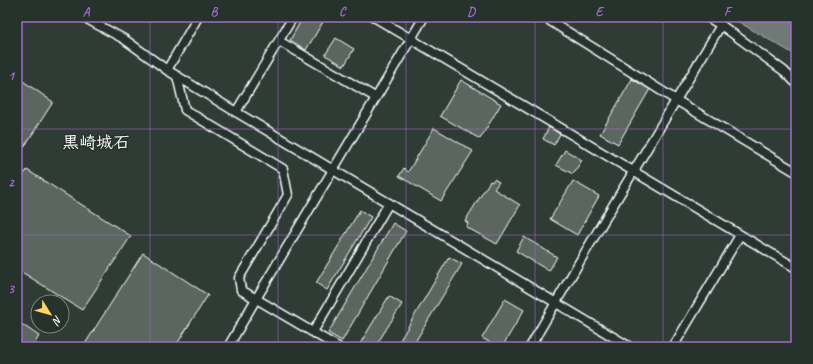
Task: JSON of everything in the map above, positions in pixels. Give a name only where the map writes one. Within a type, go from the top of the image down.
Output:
[{"type":"street","points":[[83,17],[124,39],[167,70],[630,347]]},
{"type":"street","points":[[167,70],[198,17]]},
{"type":"street","points":[[236,112],[280,41],[293,17]]},
{"type":"street","points":[[374,17],[796,268]]},
{"type":"street","points":[[228,347],[424,17]]},
{"type":"street","points":[[544,17],[676,100],[796,172]]},
{"type":"street","points":[[707,17],[721,25],[784,71],[796,83]]},
{"type":"street","points":[[530,347],[721,25]]},
{"type":"street","points":[[280,41],[376,97]]},
{"type":"street","points":[[177,76],[185,110],[282,169],[288,195],[239,278],[241,290],[338,347]]},
{"type":"street","points":[[313,332],[389,203]]},
{"type":"street","points":[[674,347],[740,235]]},
{"type":"shaded area","points":[[730,17],[796,17],[796,55],[792,53]]},
{"type":"building","points":[[118,17],[130,17],[127,22]]},
{"type":"building","points":[[303,17],[326,17],[306,50],[290,40]]},
{"type":"building","points":[[336,38],[354,49],[344,66],[325,55]]},
{"type":"building","points":[[17,77],[53,102],[17,158]]},
{"type":"building","points":[[632,79],[650,89],[618,144],[600,134]]},
{"type":"building","points":[[461,80],[501,104],[480,139],[440,116]]},
{"type":"building","points":[[549,127],[560,134],[554,145],[543,139]]},
{"type":"building","points":[[434,128],[473,151],[441,201],[399,176],[404,168],[408,172]]},
{"type":"building","points":[[565,150],[582,160],[573,174],[556,165]]},
{"type":"building","points":[[27,170],[131,236],[82,310],[70,302],[70,294],[57,294],[17,269],[17,184]]},
{"type":"building","points":[[494,179],[499,182],[494,189],[520,205],[497,244],[466,227],[468,223],[465,221],[490,181],[492,182]]},
{"type":"building","points":[[573,181],[599,196],[577,235],[550,219]]},
{"type":"building","points":[[360,210],[371,217],[327,290],[316,283]]},
{"type":"building","points":[[393,223],[406,231],[342,341],[328,333]]},
{"type":"building","points":[[524,237],[557,257],[549,271],[516,251]]},
{"type":"building","points":[[143,253],[208,295],[175,347],[83,347]]},
{"type":"building","points":[[449,257],[462,264],[412,347],[396,347]]},
{"type":"building","points":[[389,296],[402,304],[375,347],[358,347]]},
{"type":"building","points":[[505,299],[524,310],[502,347],[498,347],[482,338]]},
{"type":"building","points":[[17,321],[30,330],[30,334],[36,334],[39,336],[35,343],[41,347],[17,347]]},
{"type":"district","name":"黒崎城石","points":[[96,142]]}]
